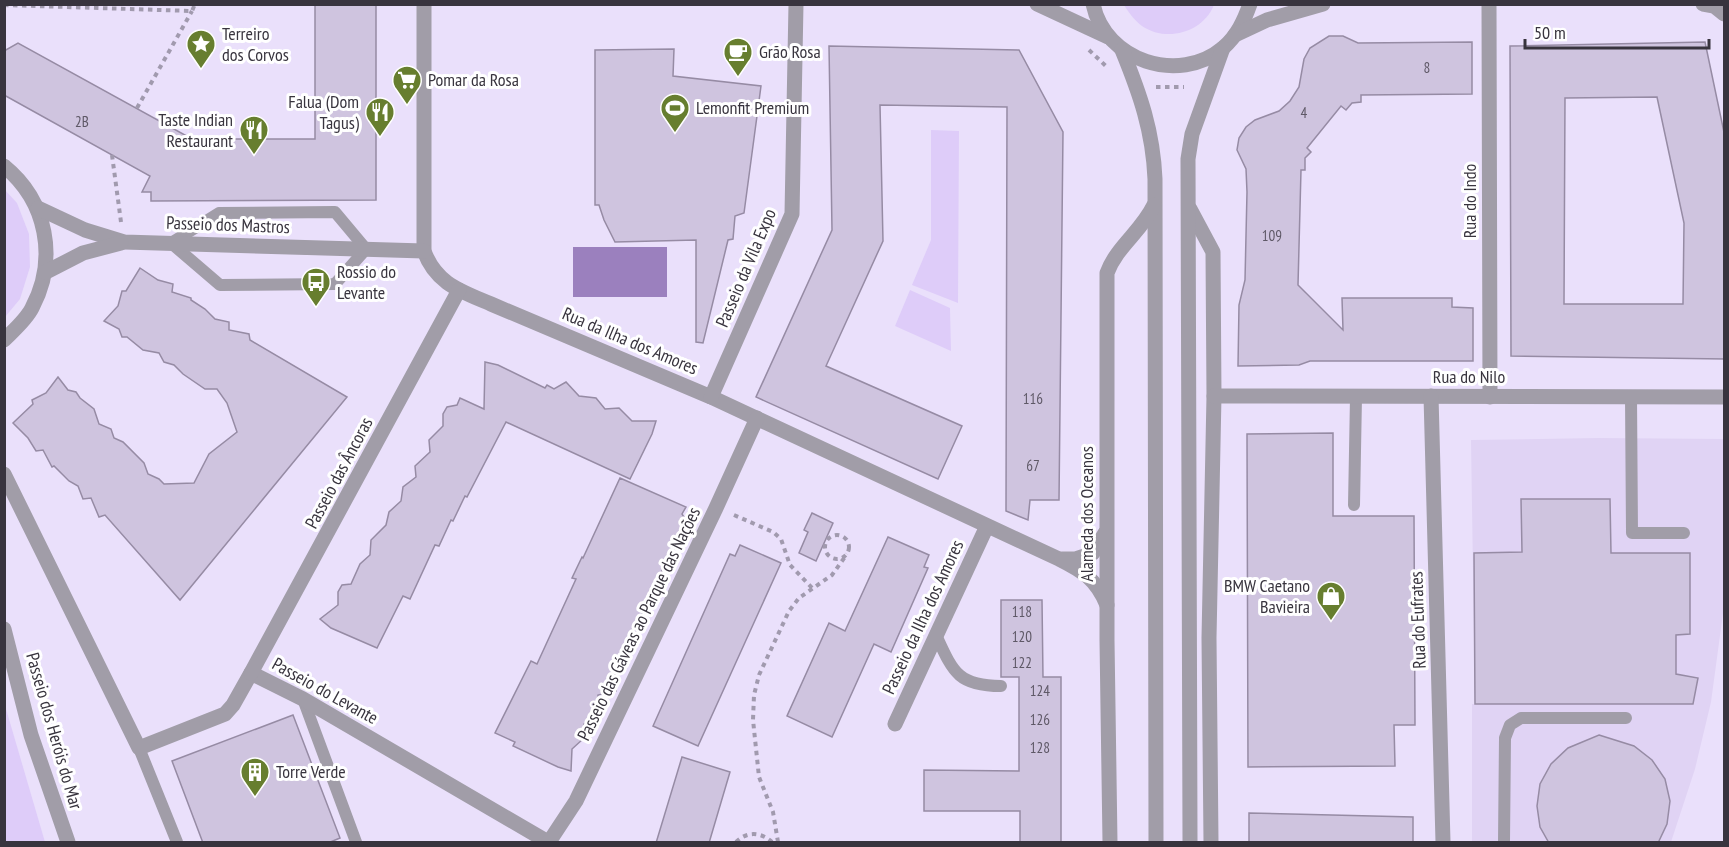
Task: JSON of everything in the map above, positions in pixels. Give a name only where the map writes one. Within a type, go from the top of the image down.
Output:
[{"type":"street","points":[[423,252],[424,4]]},
{"type":"street","name":"Passeio da Vila Expo","points":[[711,397],[792,214],[796,4]]},
{"type":"street","points":[[1037,4],[1109,38]]},
{"type":"street","points":[[1093,4],[1100,24],[1109,38],[1122,50],[1138,59],[1173,66],[1191,64],[1208,58],[1223,48],[1235,35],[1250,4]]},
{"type":"street","points":[[1235,35],[1267,20],[1323,4]]},
{"type":"street","name":"Rua do Indo","points":[[1489,4],[1490,397]]},
{"type":"street","points":[[1703,4],[1714,6],[1725,14]]},
{"type":"street","points":[[1190,843],[1188,159],[1192,134],[1223,48]]},
{"type":"street","points":[[1122,50],[1136,83],[1151,133],[1155,169],[1156,843]]},
{"type":"street","points":[[4,166],[20,179],[38,208],[46,239],[45,272],[31,309],[5,340]]},
{"type":"street","name":"Alameda dos Oceanos","points":[[1110,843],[1107,273],[1118,252],[1147,220],[1155,202]]},
{"type":"street","points":[[1189,207],[1213,252],[1214,396],[1209,638],[1211,843]]},
{"type":"street","name":"Passeio dos Mastros","points":[[38,208],[85,231],[124,242],[423,252]]},
{"type":"street","points":[[45,272],[83,253],[124,242]]},
{"type":"street","name":"Rua da Ilha dos Amores","points":[[423,252],[428,265],[438,278],[459,290],[711,397],[1059,559],[1091,578],[1101,590],[1107,605]]},
{"type":"street","name":"Passeio das Âncoras","points":[[251,673],[459,290]]},
{"type":"street","name":"Rua do Nilo","points":[[1214,396],[1725,397]]},
{"type":"street","name":"Rua do Eufrates","points":[[1431,396],[1443,843]]},
{"type":"street","name":"Passeio das Gáveas ao Parque das Nações","points":[[549,843],[576,801],[757,418]]},
{"type":"street","points":[[4,474],[139,748]]},
{"type":"street","name":"Passeio da Ilha dos Amores","points":[[895,724],[987,526]]},
{"type":"street","points":[[1059,559],[1075,559],[1094,554],[1107,529]]},
{"type":"street","name":"Passeio dos Heróis do Mar","points":[[4,629],[31,735],[68,843]]},
{"type":"street","name":"Passeio do Levante","points":[[139,748],[225,714],[233,705],[251,673],[303,699],[549,843]]},
{"type":"lane","points":[[334,212],[366,249],[335,284],[220,285],[171,243],[219,213],[334,212]]},
{"type":"lane","points":[[1354,505],[1356,397]]},
{"type":"lane","points":[[1631,397],[1632,533],[1684,533]]},
{"type":"lane","points":[[936,635],[957,674],[968,682],[986,686],[1001,686]]},
{"type":"lane","points":[[303,699],[356,843]]},
{"type":"lane","points":[[1504,843],[1505,738],[1510,725],[1521,718],[1626,718]]},
{"type":"lane","points":[[139,748],[177,843]]},
{"type":"path","points":[[137,108],[195,4]]},
{"type":"path","points":[[4,5],[192,11]]},
{"type":"path","points":[[112,155],[124,242]]},
{"type":"path","points":[[716,508],[773,532],[781,539],[790,565],[813,589]]},
{"type":"path","points":[[778,843],[772,812],[759,777],[753,720],[754,695],[759,675],[789,611],[799,598],[832,574],[847,554],[849,546],[842,537],[835,535],[826,542],[826,554],[833,559],[841,559],[847,554]]},
{"type":"path","points":[[736,843],[744,836],[751,834],[766,837],[772,843]]},
{"type":"shaded area","points":[[1124,5],[1214,5],[1202,22],[1193,28],[1173,34],[1162,34],[1142,26]]},
{"type":"shaded area","points":[[931,130],[959,131],[958,303],[912,285],[931,240]]},
{"type":"shaded area","points":[[4,189],[17,203],[29,234],[30,267],[20,299],[5,317]]},
{"type":"shaded area","points":[[573,247],[667,247],[667,297],[573,297]]},
{"type":"shaded area","points":[[910,290],[950,308],[951,351],[895,326]]},
{"type":"shaded area","points":[[1724,439],[1724,606],[1711,702],[1695,769],[1671,842],[1472,842],[1472,704],[1475,704],[1471,440]]},
{"type":"shaded area","points":[[4,702],[45,842],[5,842]]},
{"type":"building","points":[[315,4],[376,4],[376,200],[151,201],[151,192],[142,192],[150,176],[4,95],[4,51],[18,43],[192,139],[315,139]]},
{"type":"building","points":[[1329,36],[1343,36],[1358,43],[1472,42],[1472,94],[1361,95],[1361,102],[1352,103],[1346,110],[1341,106],[1307,148],[1311,152],[1305,158],[1305,170],[1301,170],[1298,285],[1343,330],[1342,298],[1452,298],[1452,307],[1473,308],[1473,361],[1310,361],[1299,365],[1238,366],[1239,305],[1245,280],[1247,192],[1246,169],[1237,150],[1239,138],[1246,127],[1255,120],[1279,111],[1290,101],[1299,87],[1304,59],[1310,48]]},
{"type":"building","points":[[1705,42],[1725,137],[1725,359],[1511,356],[1510,46]],"holes":[[[1657,97],[1684,223],[1683,304],[1564,304],[1565,98]]]},
{"type":"building","points":[[829,46],[1019,50],[1063,132],[1059,500],[1030,500],[1028,520],[1006,511],[1007,107],[880,105],[883,241],[826,366],[962,426],[938,479],[756,397],[832,230]]},
{"type":"building","name":"Lemonfit Premium","points":[[674,49],[673,76],[761,86],[744,213],[735,216],[733,239],[728,240],[703,343],[696,342],[696,240],[615,242],[599,205],[595,205],[595,50]]},
{"type":"building","points":[[140,268],[158,280],[173,284],[172,292],[191,298],[215,319],[229,322],[229,330],[249,334],[250,340],[347,397],[180,600],[105,515],[99,517],[91,498],[83,499],[78,486],[69,481],[54,466],[52,467],[43,450],[36,451],[28,438],[13,423],[33,404],[32,400],[46,393],[58,377],[68,390],[76,392],[94,409],[99,424],[111,429],[114,438],[123,442],[144,463],[148,474],[164,484],[194,483],[209,454],[237,432],[227,403],[217,389],[205,389],[174,365],[164,362],[159,353],[143,350],[127,337],[122,337],[119,329],[104,321],[118,306],[122,291],[126,291]]},
{"type":"building","points":[[485,362],[498,365],[545,388],[547,385],[554,389],[566,382],[579,396],[596,398],[605,409],[619,408],[632,421],[656,421],[630,479],[506,422],[467,497],[465,496],[453,521],[451,520],[439,546],[435,545],[410,599],[403,596],[377,648],[331,628],[320,619],[338,605],[338,592],[342,585],[351,584],[360,564],[370,555],[371,540],[386,525],[389,512],[401,501],[403,487],[416,477],[415,466],[430,452],[429,440],[443,426],[443,414],[447,407],[457,405],[460,398],[484,409]]},
{"type":"building","name":"BMW Caetano Bavieira","points":[[1333,433],[1333,516],[1414,516],[1415,725],[1394,725],[1395,766],[1248,767],[1247,434]]},
{"type":"building","points":[[620,478],[686,507],[682,514],[690,527],[674,539],[674,556],[662,565],[661,584],[648,595],[649,609],[639,616],[638,638],[628,647],[627,664],[615,674],[616,691],[598,695],[596,713],[584,724],[583,739],[572,749],[571,771],[513,746],[515,742],[495,733],[531,661],[537,664],[576,579],[572,578]]},
{"type":"building","points":[[1521,499],[1610,499],[1611,553],[1690,553],[1690,634],[1676,635],[1676,674],[1698,678],[1693,704],[1475,704],[1474,553],[1522,552]]},
{"type":"building","points":[[812,513],[833,523],[816,561],[799,553],[808,532],[804,530]]},
{"type":"building","points":[[888,537],[929,555],[924,567],[928,568],[891,652],[874,644],[832,737],[787,716],[829,623],[845,631]]},
{"type":"building","points":[[740,545],[781,563],[698,746],[653,726],[730,554],[735,556]]},
{"type":"building","points":[[1001,600],[1042,600],[1043,677],[1061,677],[1061,843],[1020,843],[1020,811],[924,811],[924,770],[1019,771],[1019,677],[1001,677]]},
{"type":"building","name":"Torre Verde","points":[[293,715],[340,838],[328,843],[203,843],[172,761]]},
{"type":"building","points":[[1599,735],[1634,746],[1652,760],[1665,779],[1670,801],[1667,824],[1658,843],[1549,843],[1540,827],[1537,806],[1540,784],[1551,764],[1568,748]]},
{"type":"building","points":[[682,757],[730,772],[709,843],[656,843]]},
{"type":"building","points":[[1249,813],[1413,817],[1413,843],[1249,843]]},
{"type":"place","name":"Terreiro dos Corvos","points":[[201,70]]},
{"type":"place","name":"Grão Rosa","points":[[738,78]]},
{"type":"place","name":"Pomar da Rosa","points":[[407,106]]},
{"type":"place","name":"Lemonfit Premium","points":[[675,134]]},
{"type":"place","name":"Falua (Dom Tagus)","points":[[380,138]]},
{"type":"place","name":"Taste Indian Restaurant","points":[[254,156]]},
{"type":"place","name":"Rossio do Levante","points":[[316,308]]},
{"type":"place","name":"BMW Caetano Bavieira","points":[[1331,622]]},
{"type":"place","name":"Torre Verde","points":[[255,798]]}]
